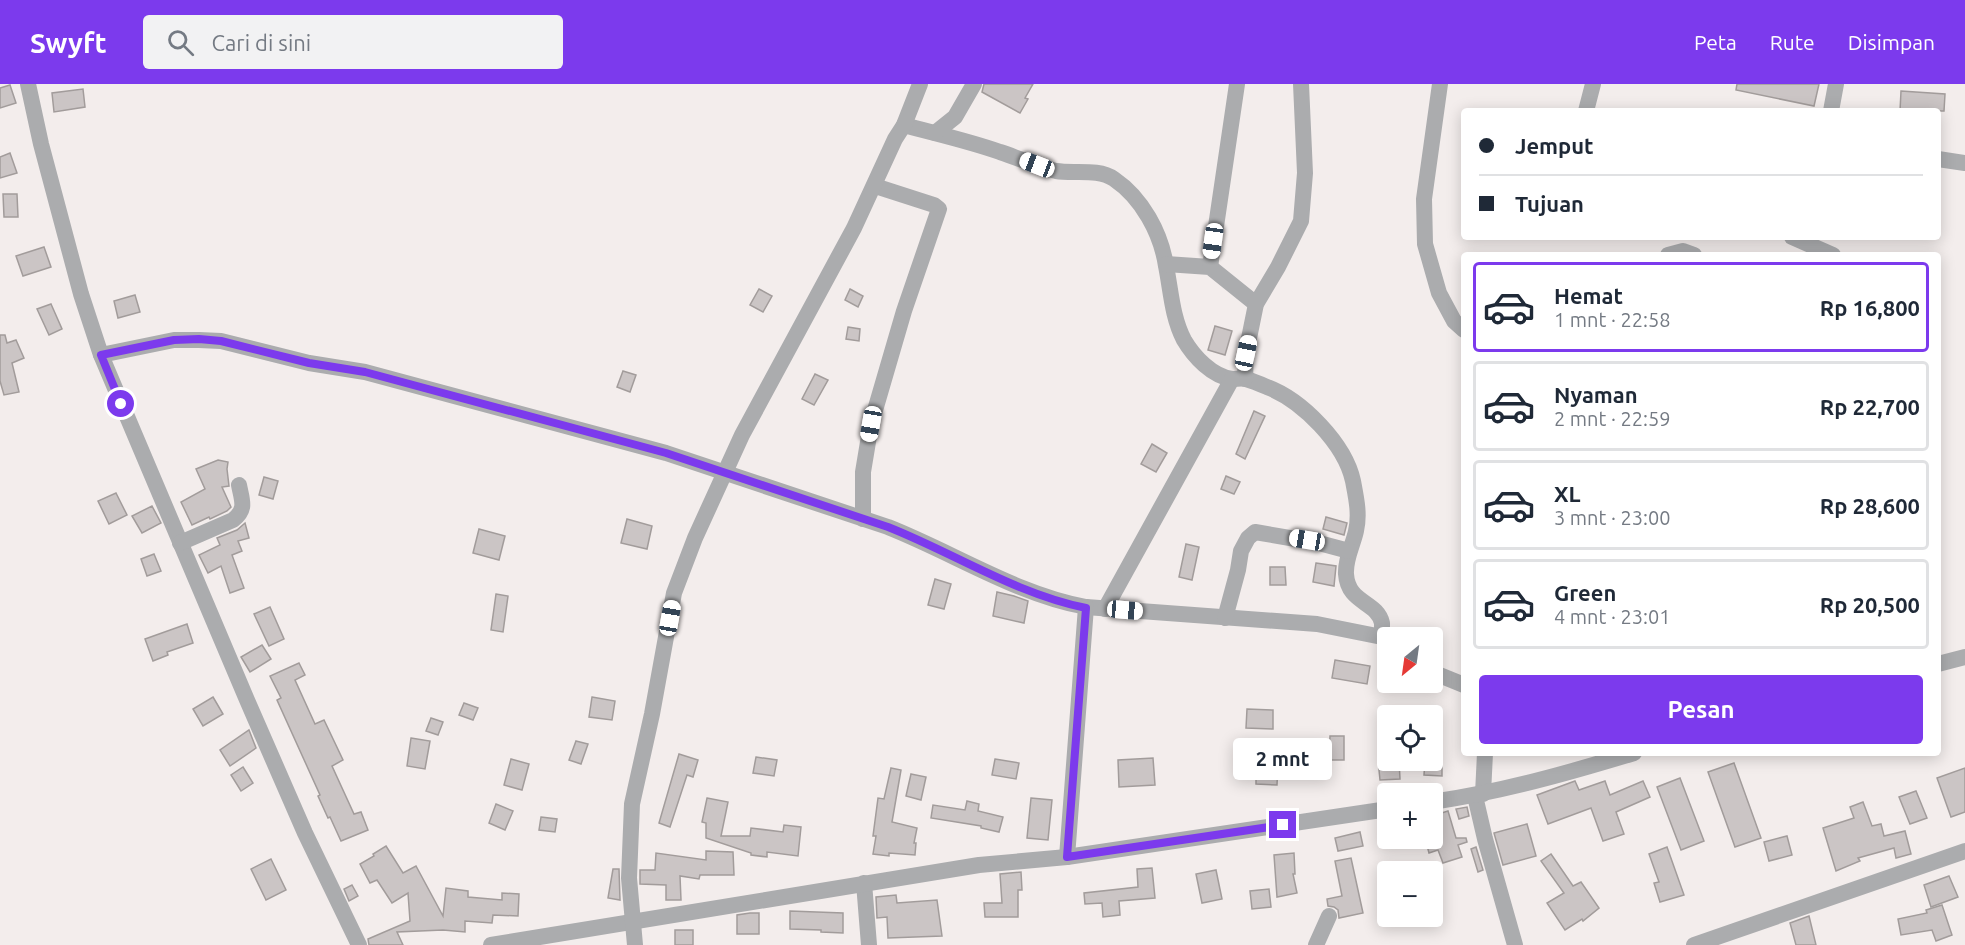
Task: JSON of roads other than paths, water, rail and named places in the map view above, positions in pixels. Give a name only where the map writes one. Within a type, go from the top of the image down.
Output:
[{"type":"street","points":[[28,84],[77,282],[101,355],[305,833],[359,945]]},
{"type":"street","points":[[635,945],[629,878],[632,804],[652,714],[674,593],[695,538],[742,435],[848,238],[904,125],[920,84]]},
{"type":"street","points":[[935,133],[955,117],[974,84]]},
{"type":"street","points":[[1210,267],[1237,84]]},
{"type":"street","points":[[1105,609],[1239,379],[1256,304],[1301,221],[1305,173],[1301,84]]},
{"type":"street","points":[[1440,84],[1424,199],[1425,244],[1439,293],[1454,321],[1461,327]]},
{"type":"street","points":[[1587,108],[1593,84]]},
{"type":"street","points":[[1832,108],[1836,84]]},
{"type":"street","points":[[904,125],[966,140],[1056,171],[1101,174],[1114,179],[1139,203],[1153,224],[1166,264],[1170,298],[1185,341],[1199,360],[1208,368],[1270,388],[1289,399],[1326,431],[1341,454],[1352,478],[1358,516],[1356,532],[1349,551],[1346,573],[1348,589],[1374,611],[1383,627]]},
{"type":"street","points":[[1941,159],[1965,163]]},
{"type":"street","points":[[863,519],[862,472],[871,424],[904,310],[939,209],[934,205],[874,186]]},
{"type":"street","points":[[1799,240],[1826,252]]},
{"type":"street","points":[[1166,264],[1210,267],[1256,304]]},
{"type":"street","points":[[101,355],[174,340],[221,341],[309,363],[365,372],[666,453],[917,539],[1026,590],[1053,600],[1086,608],[1317,624],[1377,637]]},
{"type":"street","points":[[180,543],[233,520],[240,514],[243,506],[239,485]]},
{"type":"street","points":[[1225,618],[1241,551],[1248,537],[1255,532],[1319,543],[1349,551]]},
{"type":"street","points":[[1067,857],[1086,608]]},
{"type":"street","points":[[1941,663],[1965,657]]},
{"type":"street","points":[[1443,676],[1461,684]]},
{"type":"street","points":[[1485,756],[1477,809],[1515,945]]},
{"type":"street","points":[[1443,800],[1479,795],[1534,782],[1624,756]]},
{"type":"street","points":[[491,945],[978,865],[1067,857],[1377,811]]},
{"type":"street","points":[[1694,945],[1965,851]]},
{"type":"street","points":[[864,883],[869,945]]},
{"type":"street","points":[[1316,945],[1329,916]]}]
